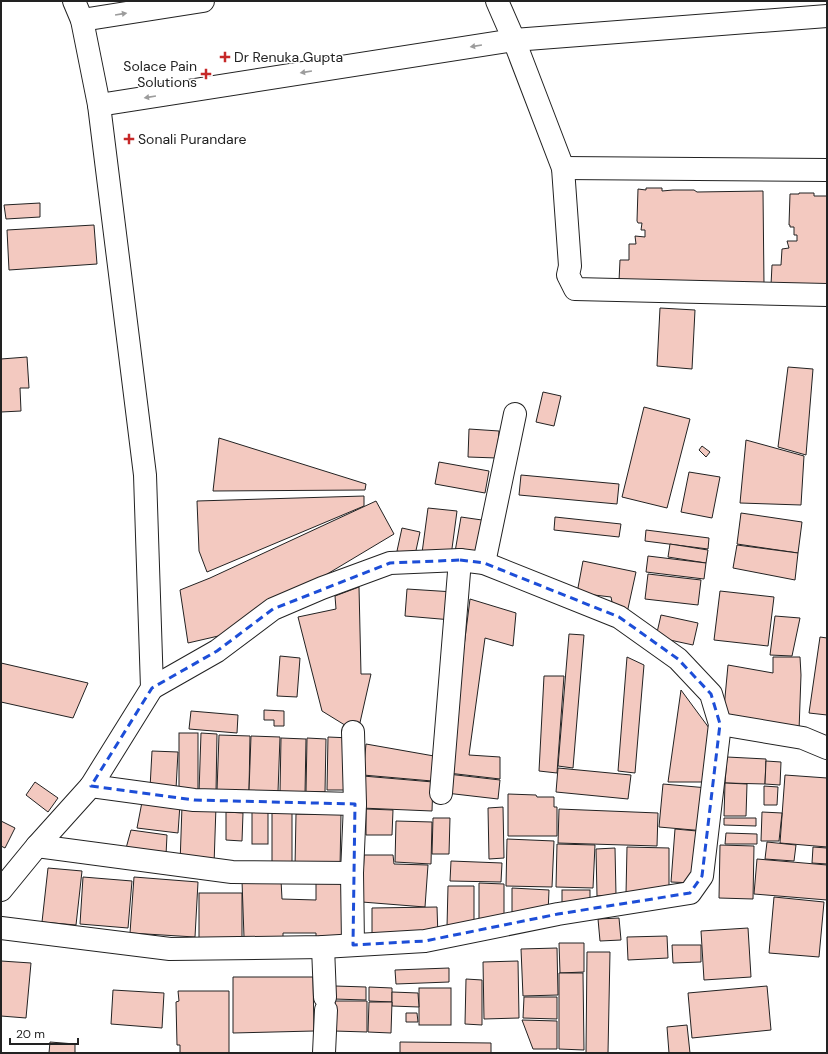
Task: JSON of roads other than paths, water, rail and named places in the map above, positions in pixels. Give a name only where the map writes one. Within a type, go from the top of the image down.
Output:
[{"type":"street","points":[[152,688],[145,475],[99,105],[78,10],[203,1]]},
{"type":"street","points":[[497,1],[514,40],[563,168],[570,266],[568,275],[575,289],[827,295]]},
{"type":"street","points":[[99,105],[514,40],[827,16]]},
{"type":"street","points":[[563,168],[827,170]]},
{"type":"street","points":[[484,563],[515,414]]},
{"type":"street","points":[[441,793],[460,560]]},
{"type":"street","points":[[1,890],[37,846],[91,786],[152,688],[217,651],[273,609],[315,591],[390,563],[460,560],[484,563],[619,617],[678,658],[711,694],[720,724],[702,876],[690,893],[558,914],[425,941],[323,947],[170,949],[1,928]]},
{"type":"street","points":[[720,724],[803,738],[827,748]]},
{"type":"street","points":[[353,732],[355,804],[352,873],[353,945]]},
{"type":"street","points":[[91,786],[194,800],[355,804]]},
{"type":"street","points":[[37,846],[232,872],[352,873]]},
{"type":"street","points":[[323,947],[325,1004],[324,1053]]},
{"type":"place","name":"Dr Renuka Gupta","points":[[225,57]]},
{"type":"place","name":"Solace Pain Solutions","points":[[206,74]]},
{"type":"place","name":"Sonali Purandare","points":[[129,139]]}]
